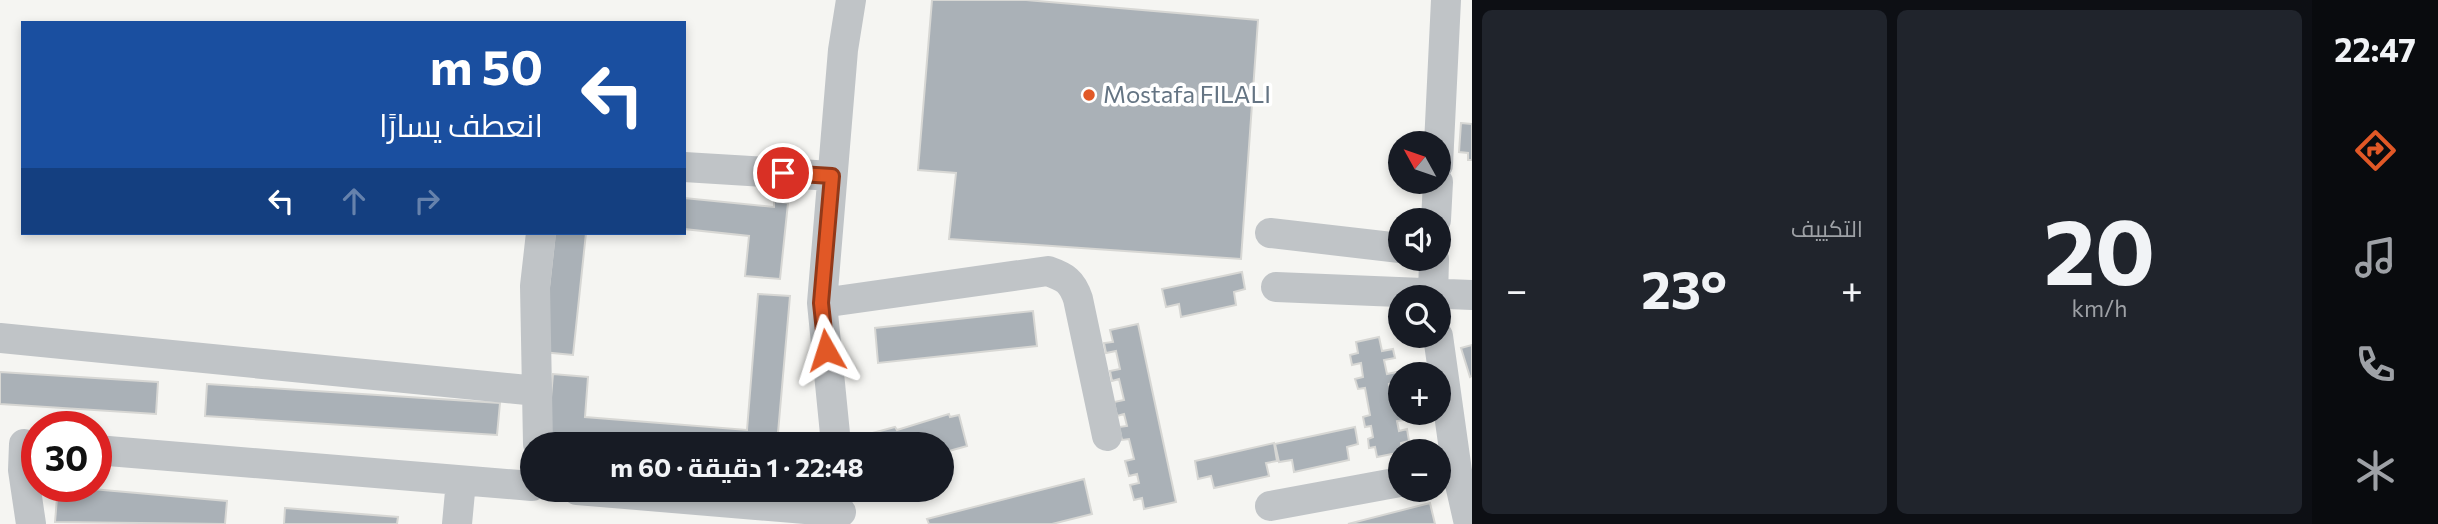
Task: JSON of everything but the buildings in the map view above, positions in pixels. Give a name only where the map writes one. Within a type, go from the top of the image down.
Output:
[{"type":"street","points":[[835,432],[821,303],[843,50],[851,0]]},
{"type":"street","points":[[1440,131],[1446,0]]},
{"type":"street","points":[[686,167],[832,176]]},
{"type":"street","points":[[1270,233],[1388,247]]},
{"type":"street","points":[[538,432],[535,286],[541,235]]},
{"type":"street","points":[[821,303],[1048,271],[1065,276],[1073,284],[1078,299],[1107,436]]},
{"type":"street","points":[[1276,287],[1388,293]]},
{"type":"street","points":[[1451,296],[1472,295]]},
{"type":"street","points":[[0,338],[537,391]]},
{"type":"street","points":[[1439,348],[1446,439]]},
{"type":"street","points":[[20,443],[31,524]]},
{"type":"street","points":[[112,451],[520,485]]},
{"type":"street","points":[[1451,480],[1469,524]]},
{"type":"street","points":[[457,524],[461,481]]},
{"type":"street","points":[[1270,506],[1388,484]]},
{"type":"street","points":[[744,502],[841,509]]},
{"type":"place","name":"Mostafa FILALI","points":[[1089,95]]},
{"type":"route","points":[[783,173],[832,176],[821,303],[826,350]]}]
